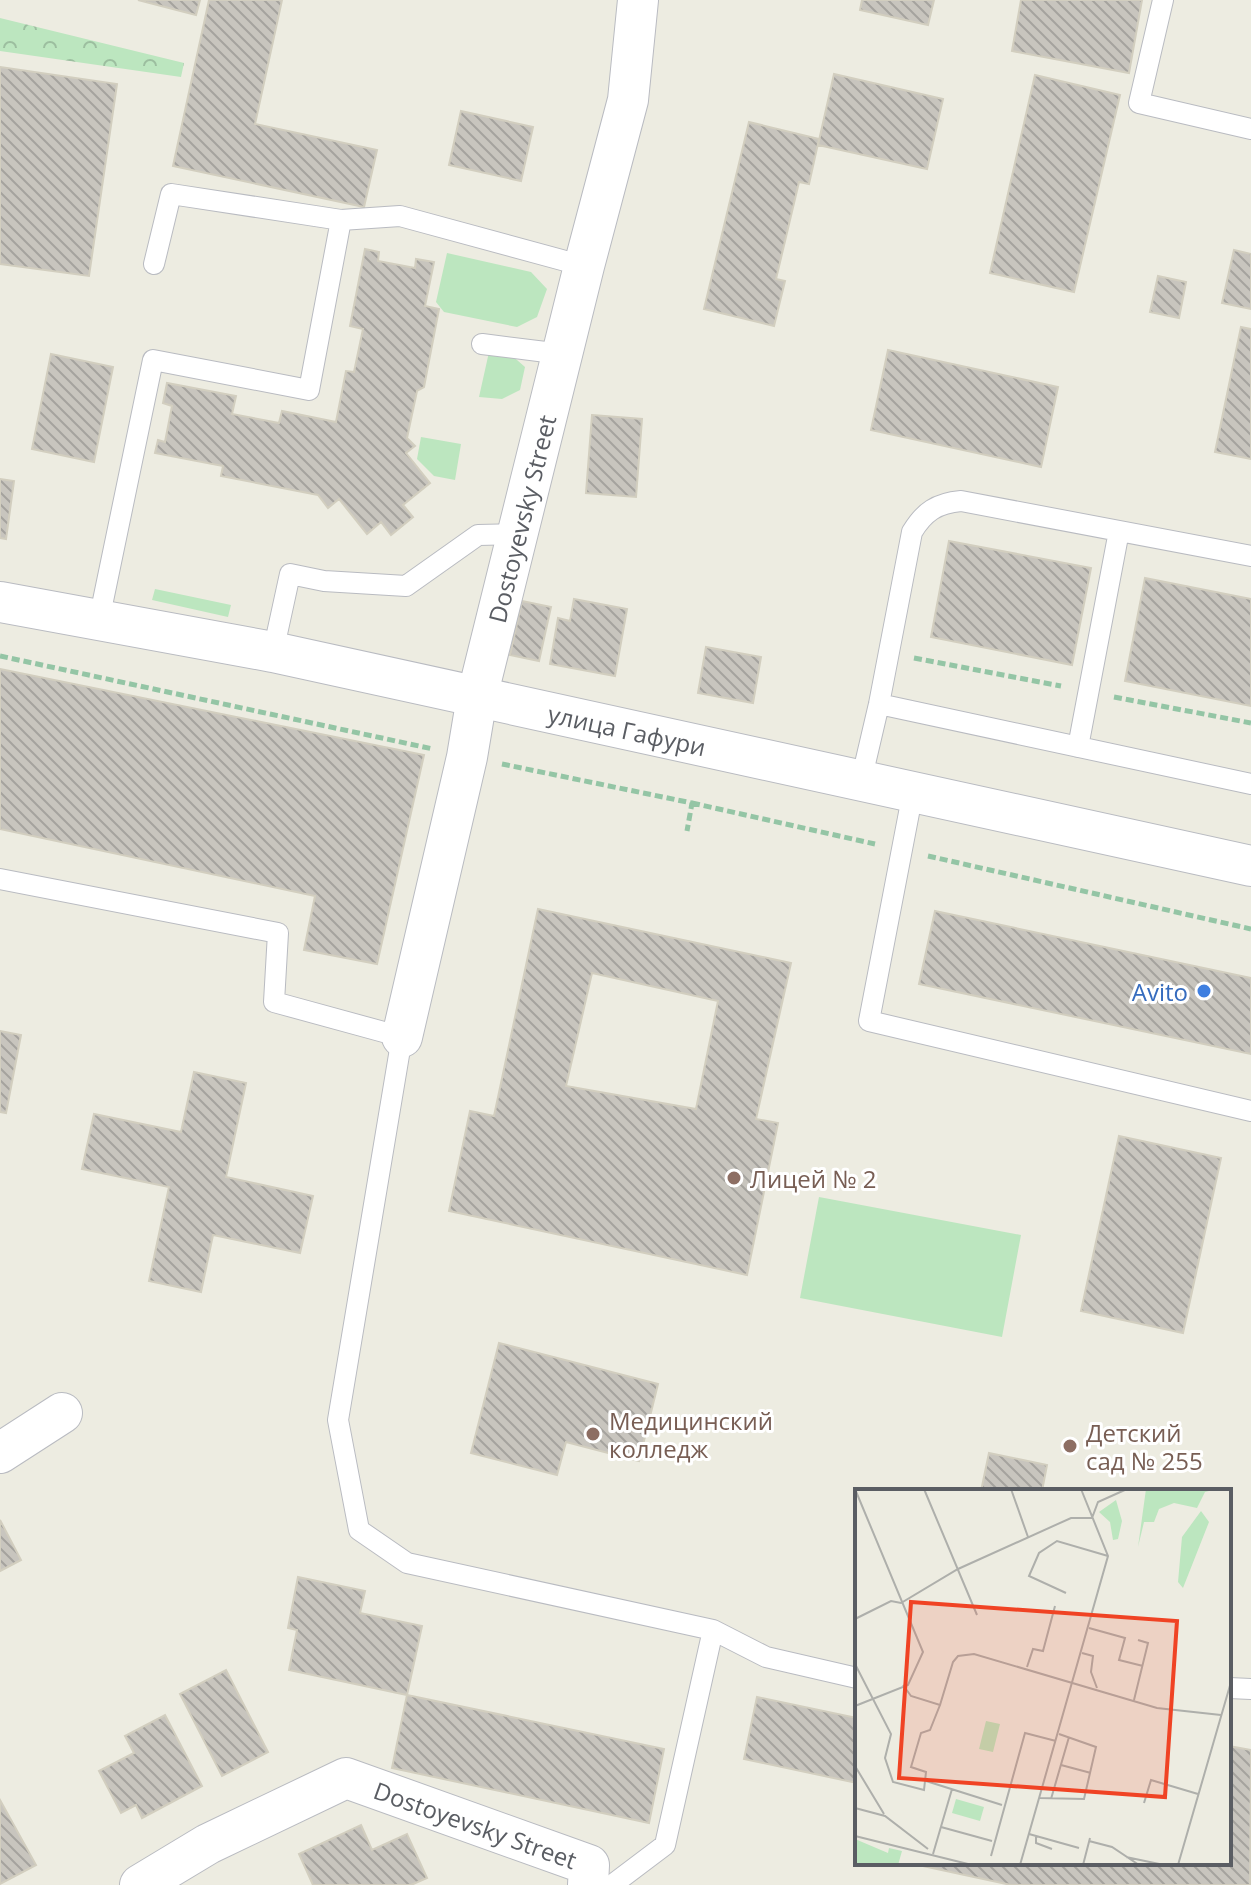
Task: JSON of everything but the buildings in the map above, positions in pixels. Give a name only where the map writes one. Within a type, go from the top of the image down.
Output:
[{"type":"street","name":"Dostoyevsky Street","points":[[402,1037],[467,757],[477,697],[628,100],[638,0]]},
{"type":"street","name":"улица Гафури","points":[[0,602],[273,652],[1251,866]]},
{"type":"street","points":[[0,1453],[62,1413]]},
{"type":"street","name":"Dostoyevsky Street","points":[[140,1885],[208,1844],[346,1778],[589,1865],[588,1885]]},
{"type":"lane","points":[[1163,0],[1139,103],[1251,129]]},
{"type":"lane","points":[[154,264],[171,194],[341,220],[400,216],[584,266]]},
{"type":"lane","points":[[99,620],[153,360],[309,390],[341,220]]},
{"type":"lane","points":[[482,344],[562,354]]},
{"type":"lane","points":[[861,781],[912,532],[930,510],[945,502],[961,501],[1251,556]]},
{"type":"lane","points":[[1078,747],[1119,531]]},
{"type":"lane","points":[[273,652],[290,574],[324,581],[406,586],[478,535],[517,534]]},
{"type":"lane","points":[[879,704],[1251,784]]},
{"type":"lane","points":[[913,792],[869,1021],[1251,1111]]},
{"type":"lane","points":[[0,879],[278,933],[274,1002],[402,1037],[338,1420],[359,1530],[407,1563],[713,1630],[766,1657],[855,1678]]},
{"type":"lane","points":[[612,1885],[665,1845],[713,1630]]},
{"type":"lane","points":[[1231,1688],[1251,1689]]},
{"type":"path","points":[[0,656],[692,803],[1251,929]]},
{"type":"path","points":[[687,831],[692,803]]},
{"type":"green space","points":[[0,18],[184,63],[181,77],[0,51]]},
{"type":"green space","points":[[447,253],[531,272],[547,289],[537,317],[517,327],[444,312],[436,302]]},
{"type":"green space","points":[[489,352],[509,353],[525,367],[520,390],[502,399],[479,397]]},
{"type":"green space","points":[[421,437],[461,444],[455,480],[434,476],[417,459]]},
{"type":"green space","points":[[155,589],[231,605],[228,617],[152,600]]},
{"type":"green space","points":[[819,1197],[1021,1235],[1002,1337],[800,1298]]},
{"type":"place","name":"Avito","points":[[1204,991]]},
{"type":"place","name":"Лицей № 2","points":[[734,1178]]},
{"type":"place","name":"Медицинский колледж","points":[[593,1434]]},
{"type":"place","name":"Детский сад № 255","points":[[1070,1446]]}]
